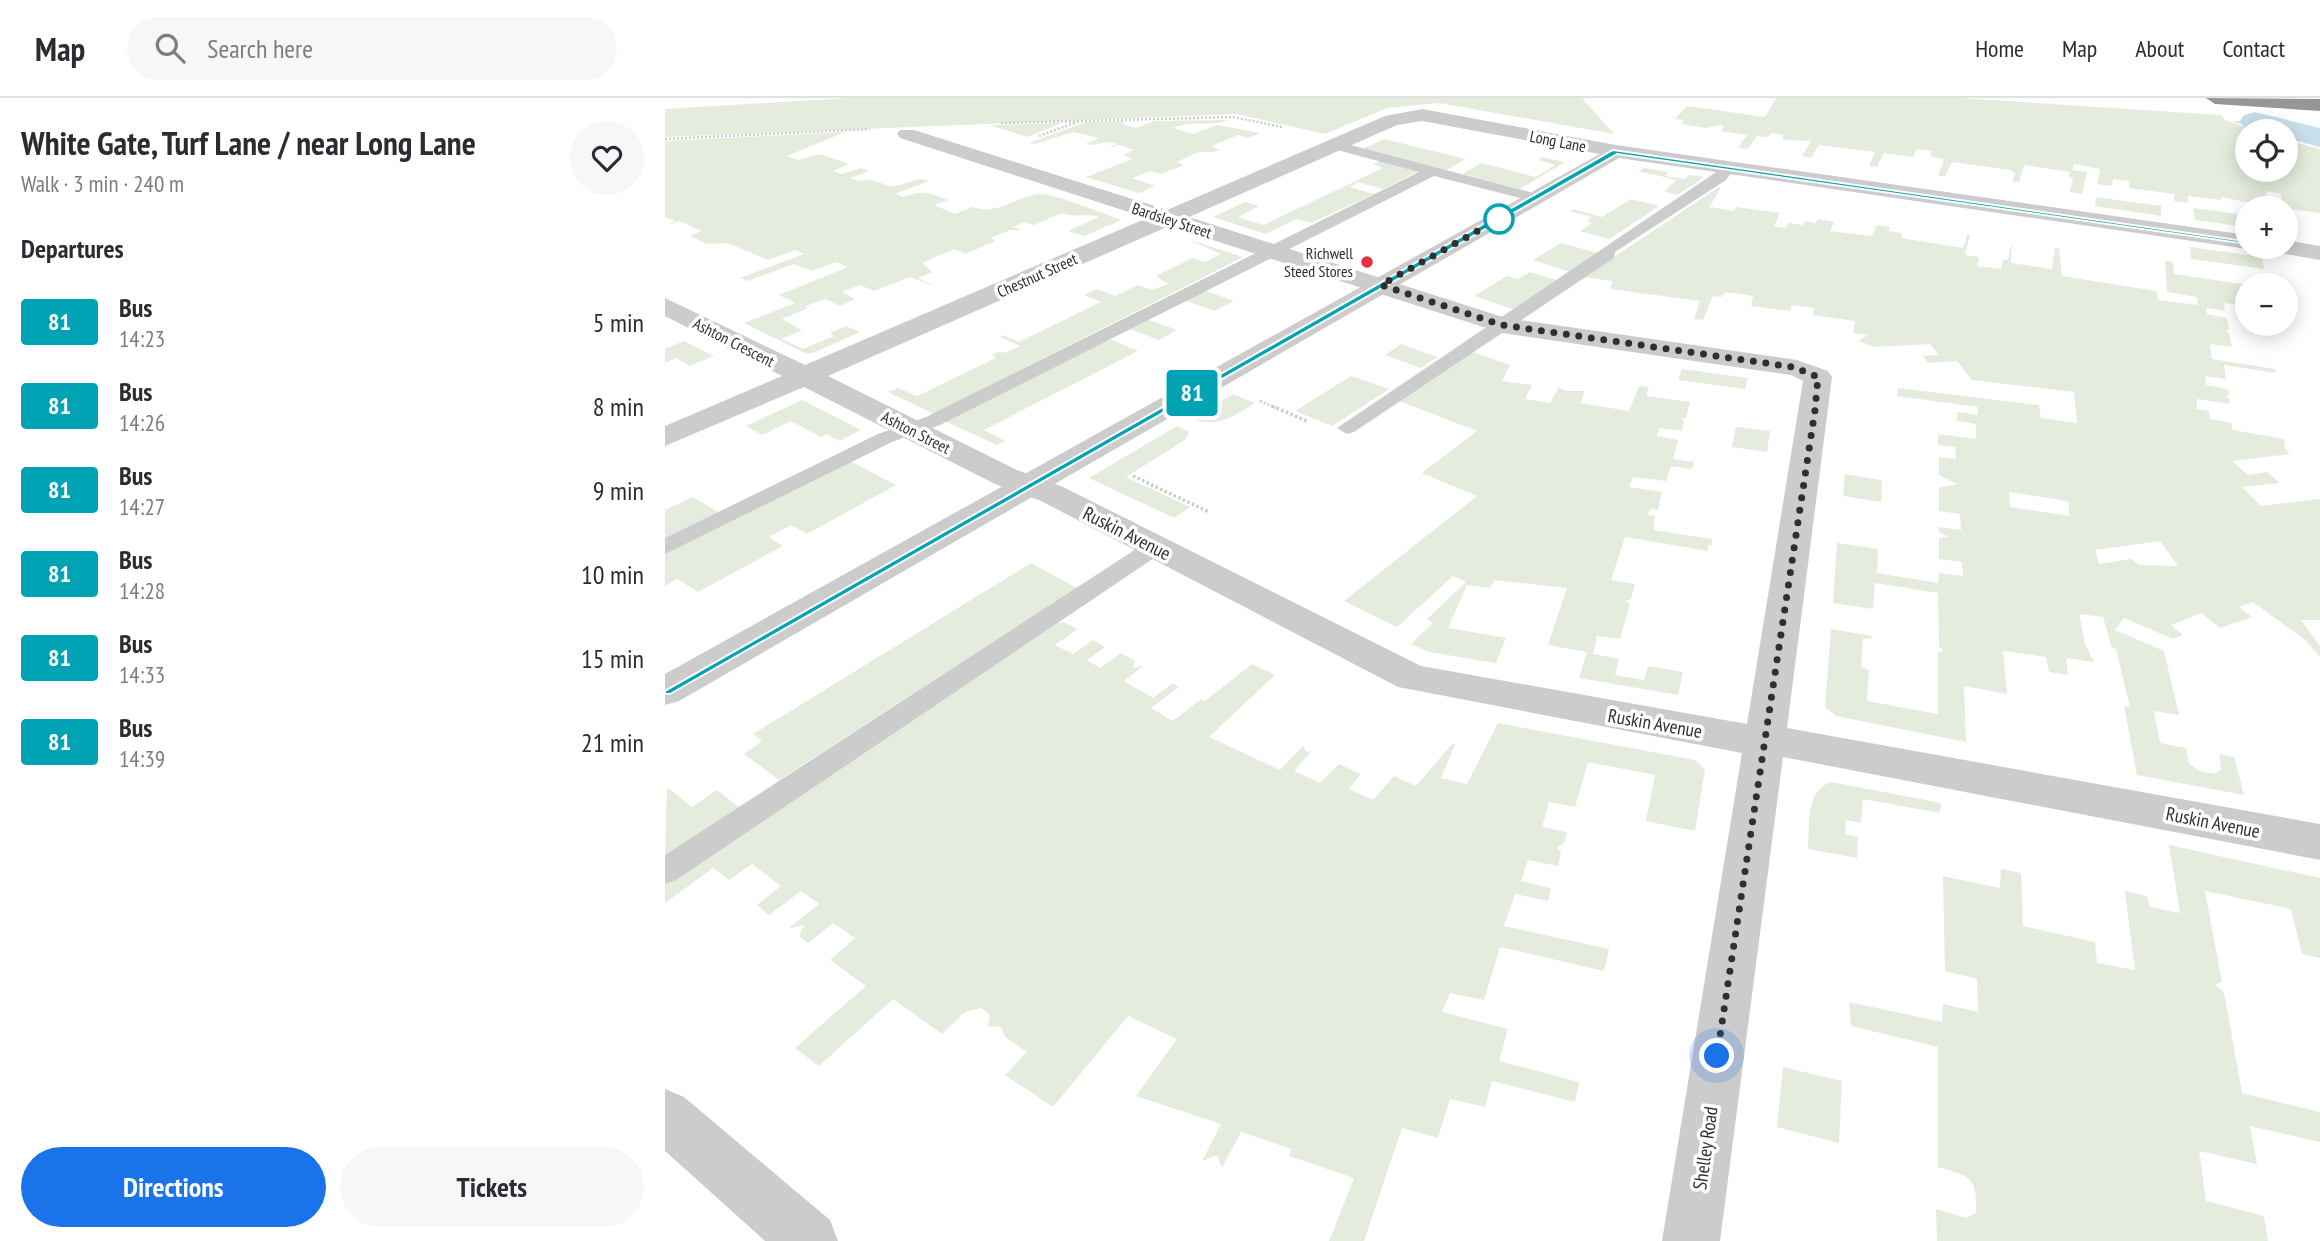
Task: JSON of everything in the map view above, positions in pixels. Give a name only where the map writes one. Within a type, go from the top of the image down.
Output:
[{"type":"highway","points":[[2215,98],[2320,105]]},
{"type":"street","name":"Chestnut Street","points":[[665,437],[1392,120],[1410,116]]},
{"type":"street","name":"Long Lane","points":[[1410,116],[1437,116],[1616,151],[1728,168],[2235,240]]},
{"type":"street","name":"Bardsley Street","points":[[907,134],[1381,285]]},
{"type":"street","points":[[964,153],[998,141]]},
{"type":"street","points":[[665,691],[1616,151]]},
{"type":"street","points":[[2298,250],[2320,253]]},
{"type":"street","name":"Shelley Road","points":[[1381,285],[1502,325],[1793,367],[1818,377],[1691,1241]]},
{"type":"street","name":"Ashton Crescent","points":[[665,306],[804,377]]},
{"type":"street","name":"Ashton Street","points":[[804,377],[1029,485]]},
{"type":"street","name":"Ruskin Avenue","points":[[1029,485],[1052,494],[1412,678],[1732,737],[1765,739],[2320,842]]},
{"type":"street","points":[[665,1115],[809,1241]]},
{"type":"lane","points":[[1335,145],[1536,198]]},
{"type":"lane","points":[[1347,428],[1608,255],[1606,251],[1721,177],[1728,168]]},
{"type":"lane","points":[[665,547],[908,429],[933,421],[1432,171]]},
{"type":"lane","points":[[665,871],[1155,547]]},
{"type":"path","points":[[1037,137],[1083,120]]},
{"type":"path","points":[[1258,400],[1308,422]]},
{"type":"path","points":[[1143,470],[1132,476],[1209,512]]},
{"type":"green space","points":[[850,98],[1582,98],[1614,134],[1439,103],[1387,108],[1325,134],[1236,114],[665,137],[665,109]]},
{"type":"green space","points":[[1776,98],[1960,98],[2221,115],[2225,120],[2235,124],[2235,182],[2298,182],[2298,143],[2320,149],[2320,213],[2298,210],[2298,196],[2281,196],[2266,191],[2266,196],[2235,196],[2235,200],[2188,196],[2188,203],[2174,201],[2174,194],[2129,188],[2129,181],[2113,179],[2112,186],[2097,184],[2100,169],[2074,164],[2072,170],[2087,172],[2082,194],[2070,192],[2073,178],[2069,177],[2070,172],[2024,165],[2019,182],[2013,182],[2015,173],[2010,170],[1952,162],[1945,176],[1938,176],[1944,159],[1930,157],[1932,151],[1917,149],[1913,157],[1884,153],[1877,167],[1869,166],[1875,152],[1819,145],[1811,158],[1802,156],[1811,141],[1782,140],[1784,135],[1773,133],[1767,137],[1757,136],[1748,149],[1738,148],[1747,135],[1721,131],[1724,127],[1721,125],[1706,128],[1681,124],[1684,120],[1675,119],[1687,106],[1765,117]]},
{"type":"green space","points":[[1228,120],[1173,128],[1193,134],[1217,125],[1260,133],[1248,138],[1238,135],[1211,146],[1220,150],[1192,155],[1177,162],[1184,165],[1161,174],[1150,171],[1132,178],[1155,186],[1139,193],[1086,177],[1132,159],[1123,155],[1134,150],[1119,145],[1105,149],[1118,144],[1113,143],[1085,144],[1099,138],[1073,132],[1035,144],[1029,143],[1086,122],[1126,121],[1122,124],[1136,128],[1154,121]]},
{"type":"green space","points":[[1062,123],[1027,137],[990,125]]},
{"type":"green space","points":[[845,132],[787,156],[799,160],[819,154],[850,164],[833,171],[842,174],[861,168],[869,171],[850,178],[859,181],[870,180],[897,186],[917,180],[929,181],[895,194],[903,197],[916,193],[935,195],[948,200],[934,205],[955,214],[972,207],[998,208],[1030,196],[1045,194],[1122,220],[1084,236],[1068,231],[1099,217],[1062,213],[1034,225],[1024,222],[1013,227],[1022,230],[1010,230],[990,238],[996,241],[965,254],[954,249],[922,263],[932,272],[918,278],[936,287],[910,277],[874,291],[860,285],[842,292],[855,299],[840,306],[825,299],[806,306],[808,308],[782,319],[802,330],[782,339],[803,349],[834,336],[830,333],[846,326],[860,332],[813,353],[805,353],[744,323],[795,303],[779,295],[848,267],[836,262],[812,271],[794,264],[747,281],[740,278],[804,254],[795,250],[768,260],[728,243],[707,244],[690,236],[702,231],[679,221],[665,226],[675,221],[665,217],[665,141]]},
{"type":"green space","points":[[1384,139],[1466,159],[1446,170],[1362,149]]},
{"type":"green space","points":[[1543,157],[1565,162],[1520,189],[1462,174],[1482,163],[1536,177],[1555,165],[1538,160]]},
{"type":"green space","points":[[1382,160],[1421,170],[1383,189],[1358,182],[1350,187],[1374,194],[1311,223],[1297,219],[1265,234],[1213,217],[1245,202],[1259,206],[1238,217],[1263,225],[1383,168],[1373,164]]},
{"type":"green space","points":[[1644,168],[1668,172],[1665,176],[1685,179],[1689,175],[1705,177],[1677,195],[1664,191],[1677,180],[1638,171]]},
{"type":"green space","points":[[1719,187],[1721,188],[1709,207],[1734,211],[1736,207],[1780,213],[1774,226],[1786,228],[1789,223],[1803,225],[1805,221],[1816,223],[1818,219],[1834,222],[1830,231],[1872,236],[1877,225],[1902,233],[1901,238],[1963,248],[1967,235],[1970,235],[1965,255],[1979,257],[1977,266],[2001,269],[2003,260],[2008,260],[2012,241],[2011,263],[2052,269],[2055,247],[2059,248],[2062,276],[2157,291],[2158,300],[2198,305],[2197,297],[2167,292],[2165,261],[2173,262],[2174,274],[2235,283],[2235,304],[2224,303],[2225,311],[2206,308],[2207,314],[2227,318],[2229,330],[2225,331],[2229,333],[2232,347],[2210,344],[2212,359],[2275,369],[2276,373],[2224,365],[2226,379],[2205,376],[2206,385],[2228,389],[2229,395],[2225,396],[2230,399],[2230,404],[2197,399],[2197,409],[2209,411],[2210,419],[2231,423],[2233,430],[2284,439],[2285,449],[2290,454],[2232,461],[2248,475],[2267,472],[2280,483],[2242,487],[2261,506],[2320,499],[2320,620],[2301,620],[2320,646],[2320,657],[2304,639],[2253,602],[2239,607],[2252,617],[2220,628],[2201,613],[2171,625],[2183,635],[2173,639],[2124,618],[2115,630],[2164,651],[2179,715],[2154,711],[2160,743],[2186,748],[2189,764],[2200,771],[2215,774],[2221,769],[2219,754],[2234,757],[2244,795],[2137,775],[2124,706],[2130,707],[2116,649],[2112,648],[2103,617],[2079,614],[2085,644],[2094,662],[2066,658],[2068,675],[2049,672],[2046,657],[2003,651],[2007,694],[1964,686],[1966,742],[1836,716],[1825,707],[1831,629],[1872,636],[1871,639],[1863,638],[1861,667],[1869,670],[1867,701],[1938,714],[1938,653],[1944,650],[1939,647],[1938,593],[1875,583],[1873,609],[1833,603],[1837,543],[1878,549],[1877,573],[1938,583],[1939,573],[1963,576],[1962,562],[1939,559],[1939,538],[1948,537],[1939,532],[1939,527],[1961,530],[1960,514],[1939,511],[1939,488],[1957,484],[1939,475],[1939,457],[1956,459],[1955,447],[1938,445],[1938,434],[1976,439],[1976,424],[1957,421],[1957,412],[1978,415],[1978,407],[1897,396],[1898,388],[2039,405],[2041,418],[2077,423],[2074,392],[1972,380],[1957,361],[1928,363],[1923,356],[1939,355],[1930,344],[1874,347],[1859,341],[1867,335],[1853,333],[1855,321],[1813,315],[1814,308],[1792,305],[1790,311],[1751,306],[1753,296],[1725,292],[1722,297],[1713,296],[1703,320],[1694,319],[1700,301],[1610,289],[1613,281],[1584,277]],"holes":[[[2009,492],[2068,501],[2070,516],[2010,507]],[[2160,541],[2178,566],[2140,565],[2131,559],[2099,564],[2095,550]]]},
{"type":"green space","points":[[2096,197],[2161,206],[2161,216],[2095,206]]},
{"type":"green space","points":[[1631,199],[1659,206],[1609,239],[1580,231],[1592,223],[1587,221],[1592,217],[1569,211],[1573,209],[1602,217]]},
{"type":"green space","points":[[2193,208],[2235,214],[2235,225],[2195,220]]},
{"type":"green space","points":[[1187,239],[1243,257],[934,414],[888,392],[898,388],[917,396],[996,358],[992,355],[1020,346],[1000,337],[1003,335],[1019,342],[1101,302],[1084,295],[1097,289],[1115,296],[1138,285],[1152,290],[1168,284],[1156,276],[1193,258],[1205,262],[1221,254]]},
{"type":"green space","points":[[1561,243],[1598,253],[1570,272],[1533,260]]},
{"type":"green space","points":[[2190,247],[2235,253],[2235,259],[2262,259],[2264,269],[2191,259]]},
{"type":"green space","points":[[1530,272],[1557,280],[1513,309],[1474,296],[1507,276],[1518,279]]},
{"type":"green space","points":[[1203,290],[1234,301],[1215,311],[1184,300]]},
{"type":"green space","points":[[1146,319],[1177,330],[1159,340],[1127,328]]},
{"type":"green space","points":[[1107,338],[1138,351],[984,430],[1005,441],[997,445],[944,421]]},
{"type":"green space","points":[[684,341],[714,356],[690,366],[676,358],[665,363],[665,349]]},
{"type":"green space","points":[[1401,344],[1437,357],[1421,368],[1385,355]]},
{"type":"green space","points":[[1473,352],[1510,365],[1502,381],[1532,385],[1525,399],[1550,403],[1559,387],[1565,391],[1585,391],[1580,403],[1629,411],[1639,386],[1649,387],[1646,396],[1690,402],[1686,418],[1681,419],[1684,421],[1682,431],[1660,428],[1657,436],[1678,440],[1673,459],[1694,462],[1692,469],[1671,466],[1666,481],[1633,477],[1629,487],[1662,492],[1658,510],[1650,509],[1648,514],[1655,516],[1653,530],[1712,539],[1711,546],[1708,545],[1708,551],[1625,537],[1611,580],[1635,584],[1631,599],[1625,601],[1630,604],[1620,639],[1597,636],[1593,654],[1619,659],[1615,675],[1644,680],[1648,666],[1683,672],[1678,695],[1579,678],[1587,652],[1548,645],[1567,588],[1494,580],[1490,588],[1467,585],[1448,628],[1506,638],[1496,663],[1429,652],[1411,644],[1433,623],[1427,619],[1466,582],[1453,576],[1397,627],[1344,601],[1477,496],[1422,473],[1477,431],[1399,401]]},
{"type":"green space","points":[[1682,369],[1748,378],[1745,389],[1678,380]]},
{"type":"green space","points":[[1351,376],[1389,389],[1332,426],[1295,411]]},
{"type":"green space","points":[[1233,394],[1255,403],[1216,422],[1190,418]]},
{"type":"green space","points":[[802,400],[861,430],[839,441],[826,434],[821,437],[791,421],[762,435],[746,426]]},
{"type":"green space","points":[[1177,426],[1189,432],[1185,440],[1126,477],[1190,507],[1174,518],[1089,478]]},
{"type":"green space","points":[[1736,427],[1770,431],[1767,452],[1732,447]]},
{"type":"green space","points":[[850,461],[896,485],[807,534],[791,525],[769,537],[783,546],[698,592],[677,579],[665,586],[665,553]]},
{"type":"green space","points":[[1845,474],[1882,480],[1881,502],[1843,496]]},
{"type":"green space","points":[[693,497],[718,512],[665,538],[665,510]]},
{"type":"green space","points":[[1031,563],[1077,588],[779,780],[744,754],[762,741],[753,734]]},
{"type":"green space","points":[[1064,622],[1077,629],[1055,645],[1073,654],[1093,640],[1105,647],[1087,660],[1100,668],[1121,653],[1135,661],[1133,668],[1143,666],[1124,681],[1153,698],[1173,683],[1179,687],[1151,708],[1173,721],[1201,699],[1205,701],[1252,664],[1275,675],[1209,737],[1280,770],[1303,746],[1306,752],[1312,751],[1294,771],[1320,783],[1339,764],[1361,774],[1349,789],[1373,800],[1394,776],[1416,786],[1452,744],[1455,744],[1441,778],[1467,784],[1498,723],[1695,760],[1705,769],[1695,831],[1646,821],[1655,775],[1588,762],[1575,807],[1549,802],[1542,827],[1567,832],[1564,843],[1557,848],[1561,853],[1558,866],[1528,860],[1521,881],[1551,888],[1548,901],[1515,894],[1504,926],[1609,949],[1604,971],[1500,947],[1484,1000],[1450,993],[1442,1012],[1508,1029],[1499,1061],[1579,1082],[1575,1102],[1492,1081],[1485,1107],[1450,1099],[1438,1138],[1402,1128],[1364,1241],[1329,1241],[1354,1178],[1289,1156],[1291,1149],[1241,1132],[1222,1168],[1217,1155],[1202,1161],[1221,1124],[1136,1096],[1177,1039],[1128,1016],[1053,1107],[1005,1075],[1027,1052],[1005,1037],[1001,1027],[988,1026],[990,1015],[981,1008],[965,1012],[942,1034],[893,999],[819,1066],[795,1048],[866,986],[830,960],[855,938],[833,923],[808,943],[799,936],[804,925],[788,929],[819,904],[801,891],[769,915],[757,905],[781,886],[752,864],[729,880],[713,868],[665,903],[665,883],[1058,623]]},
{"type":"green space","points":[[1831,782],[1941,803],[1940,813],[1863,799],[1861,823],[1846,820],[1845,834],[1858,837],[1857,858],[1808,849],[1809,819],[1813,801],[1823,786]]},
{"type":"green space","points":[[667,787],[692,807],[717,790],[739,807],[665,857]]},
{"type":"green space","points":[[2169,845],[2320,878],[2320,958],[2302,954],[2291,909],[2205,891],[2222,982],[2215,985],[2224,992],[2242,1093],[2320,1112],[2320,1142],[2250,1126],[2257,1164],[2199,1151],[2206,1201],[2264,1216],[2268,1241],[1937,1241],[1936,1209],[1966,1218],[1976,1213],[1975,1192],[1970,1180],[1938,1167],[1938,1047],[1851,1026],[1849,1002],[1942,1022],[1943,1004],[1978,1012],[1977,979],[1945,971],[1943,876],[2000,888],[2001,869],[2021,873],[2023,926],[2095,942],[2097,963],[2135,970],[2125,891],[2147,896],[2150,907],[2180,913]]},
{"type":"green space","points":[[1783,1067],[1842,1081],[1839,1143],[1777,1127]]},
{"type":"water","points":[[2298,129],[2320,134],[2320,147],[2298,141]]},
{"type":"waterway","points":[[2298,132],[2320,137]]},
{"type":"bus line","name":"81","points":[[665,691],[1605,160],[1616,151],[2235,240]]},
{"type":"place","name":"Richwell Steed Stores","points":[[1367,262]]},
{"type":"route","points":[[1499,219],[1381,285],[1502,325],[1548,334],[1793,367],[1818,377],[1717,1056]]}]
